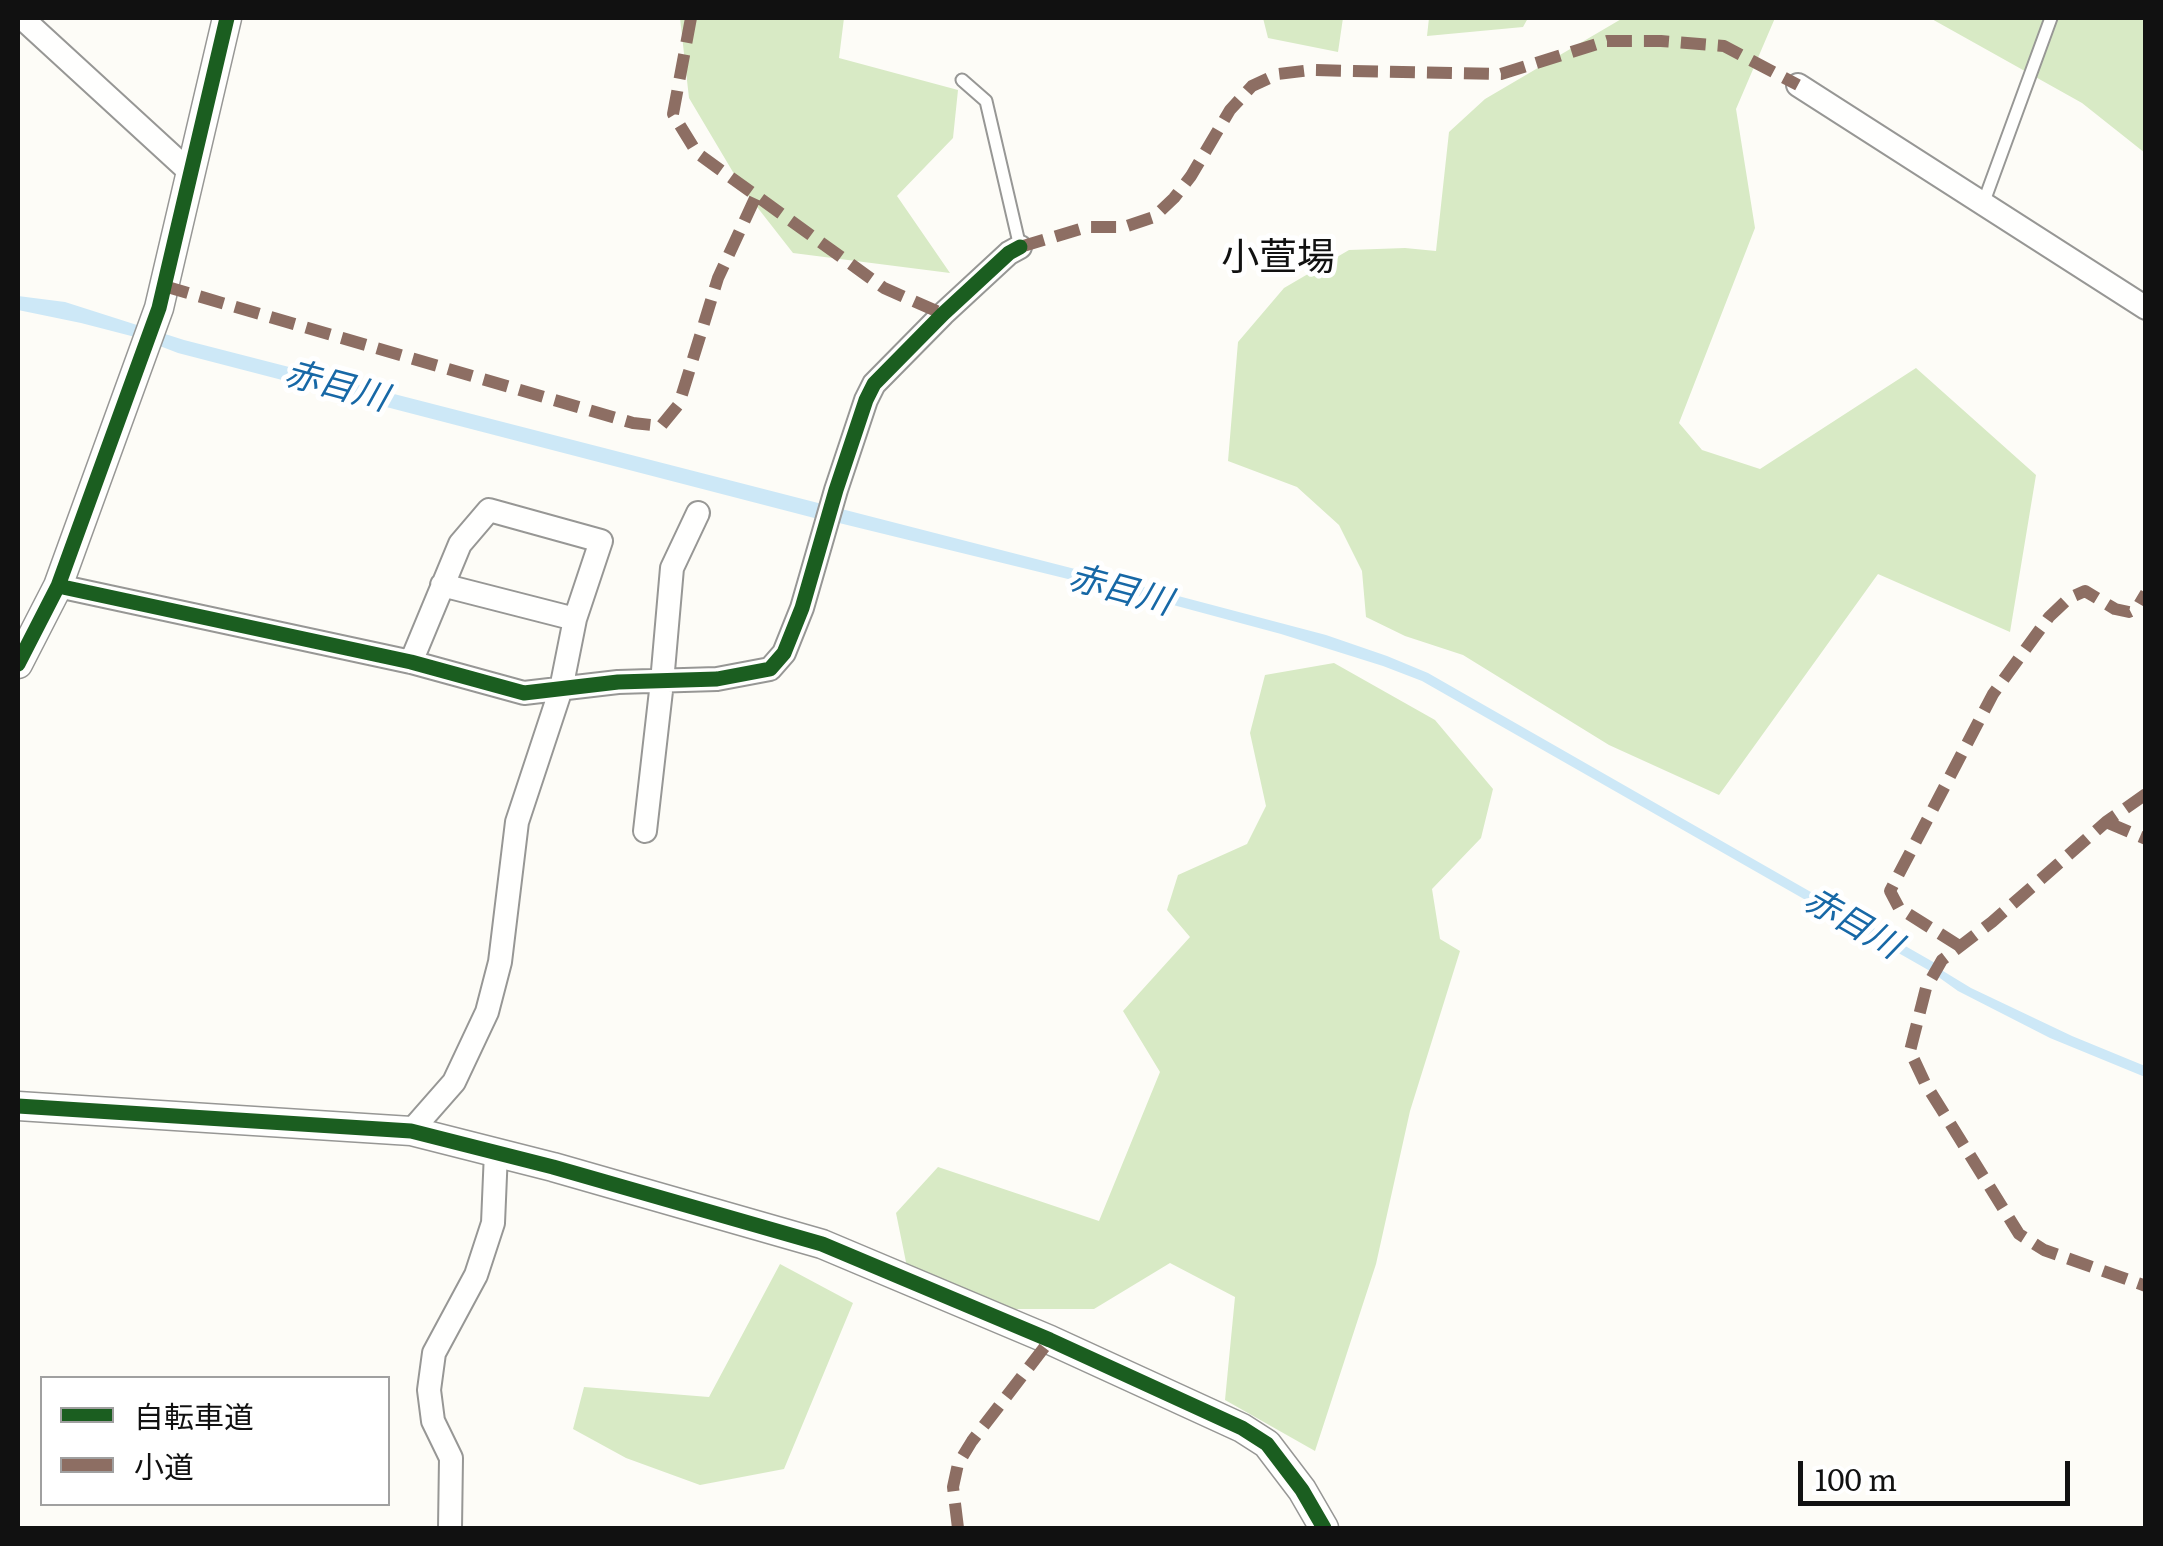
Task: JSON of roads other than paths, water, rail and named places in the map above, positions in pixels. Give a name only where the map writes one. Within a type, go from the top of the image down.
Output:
[{"type":"street","points":[[22,18],[191,172]]},
{"type":"street","points":[[18,664],[58,586],[159,308],[227,18]]},
{"type":"street","points":[[1798,85],[2146,308]]},
{"type":"street","points":[[58,586],[410,662],[524,693],[618,682],[716,679],[770,669],[784,653],[802,608],[836,490],[874,384],[943,314],[1020,246]]},
{"type":"street","points":[[410,662],[460,544],[489,510],[601,541],[575,618],[561,689],[517,822],[500,962],[487,1012],[454,1082],[411,1131]]},
{"type":"street","points":[[645,831],[672,568],[698,513]]},
{"type":"street","points":[[442,585],[575,618]]},
{"type":"street","points":[[18,1106],[411,1131],[822,1244],[1050,1340],[1242,1428],[1266,1444],[1302,1490],[1324,1528]]},
{"type":"street","points":[[450,1528],[450,1458],[433,1421],[429,1390],[434,1353],[476,1275],[493,1222],[496,1152]]},
{"type":"lane","points":[[1983,204],[2051,18]]},
{"type":"lane","points":[[962,80],[986,101],[1020,246]]},
{"type":"water","name":"赤目川","points":[[18,296],[65,302],[184,340],[1110,578],[1326,635],[1387,656],[1428,673],[1935,963],[1971,988],[2145,1066],[2145,1077],[2050,1038],[1958,991],[1930,971],[1422,681],[1383,666],[1162,602],[822,520],[178,353],[139,338],[18,310]]},
{"type":"district","name":"小萱場","points":[[1278,259]]}]
